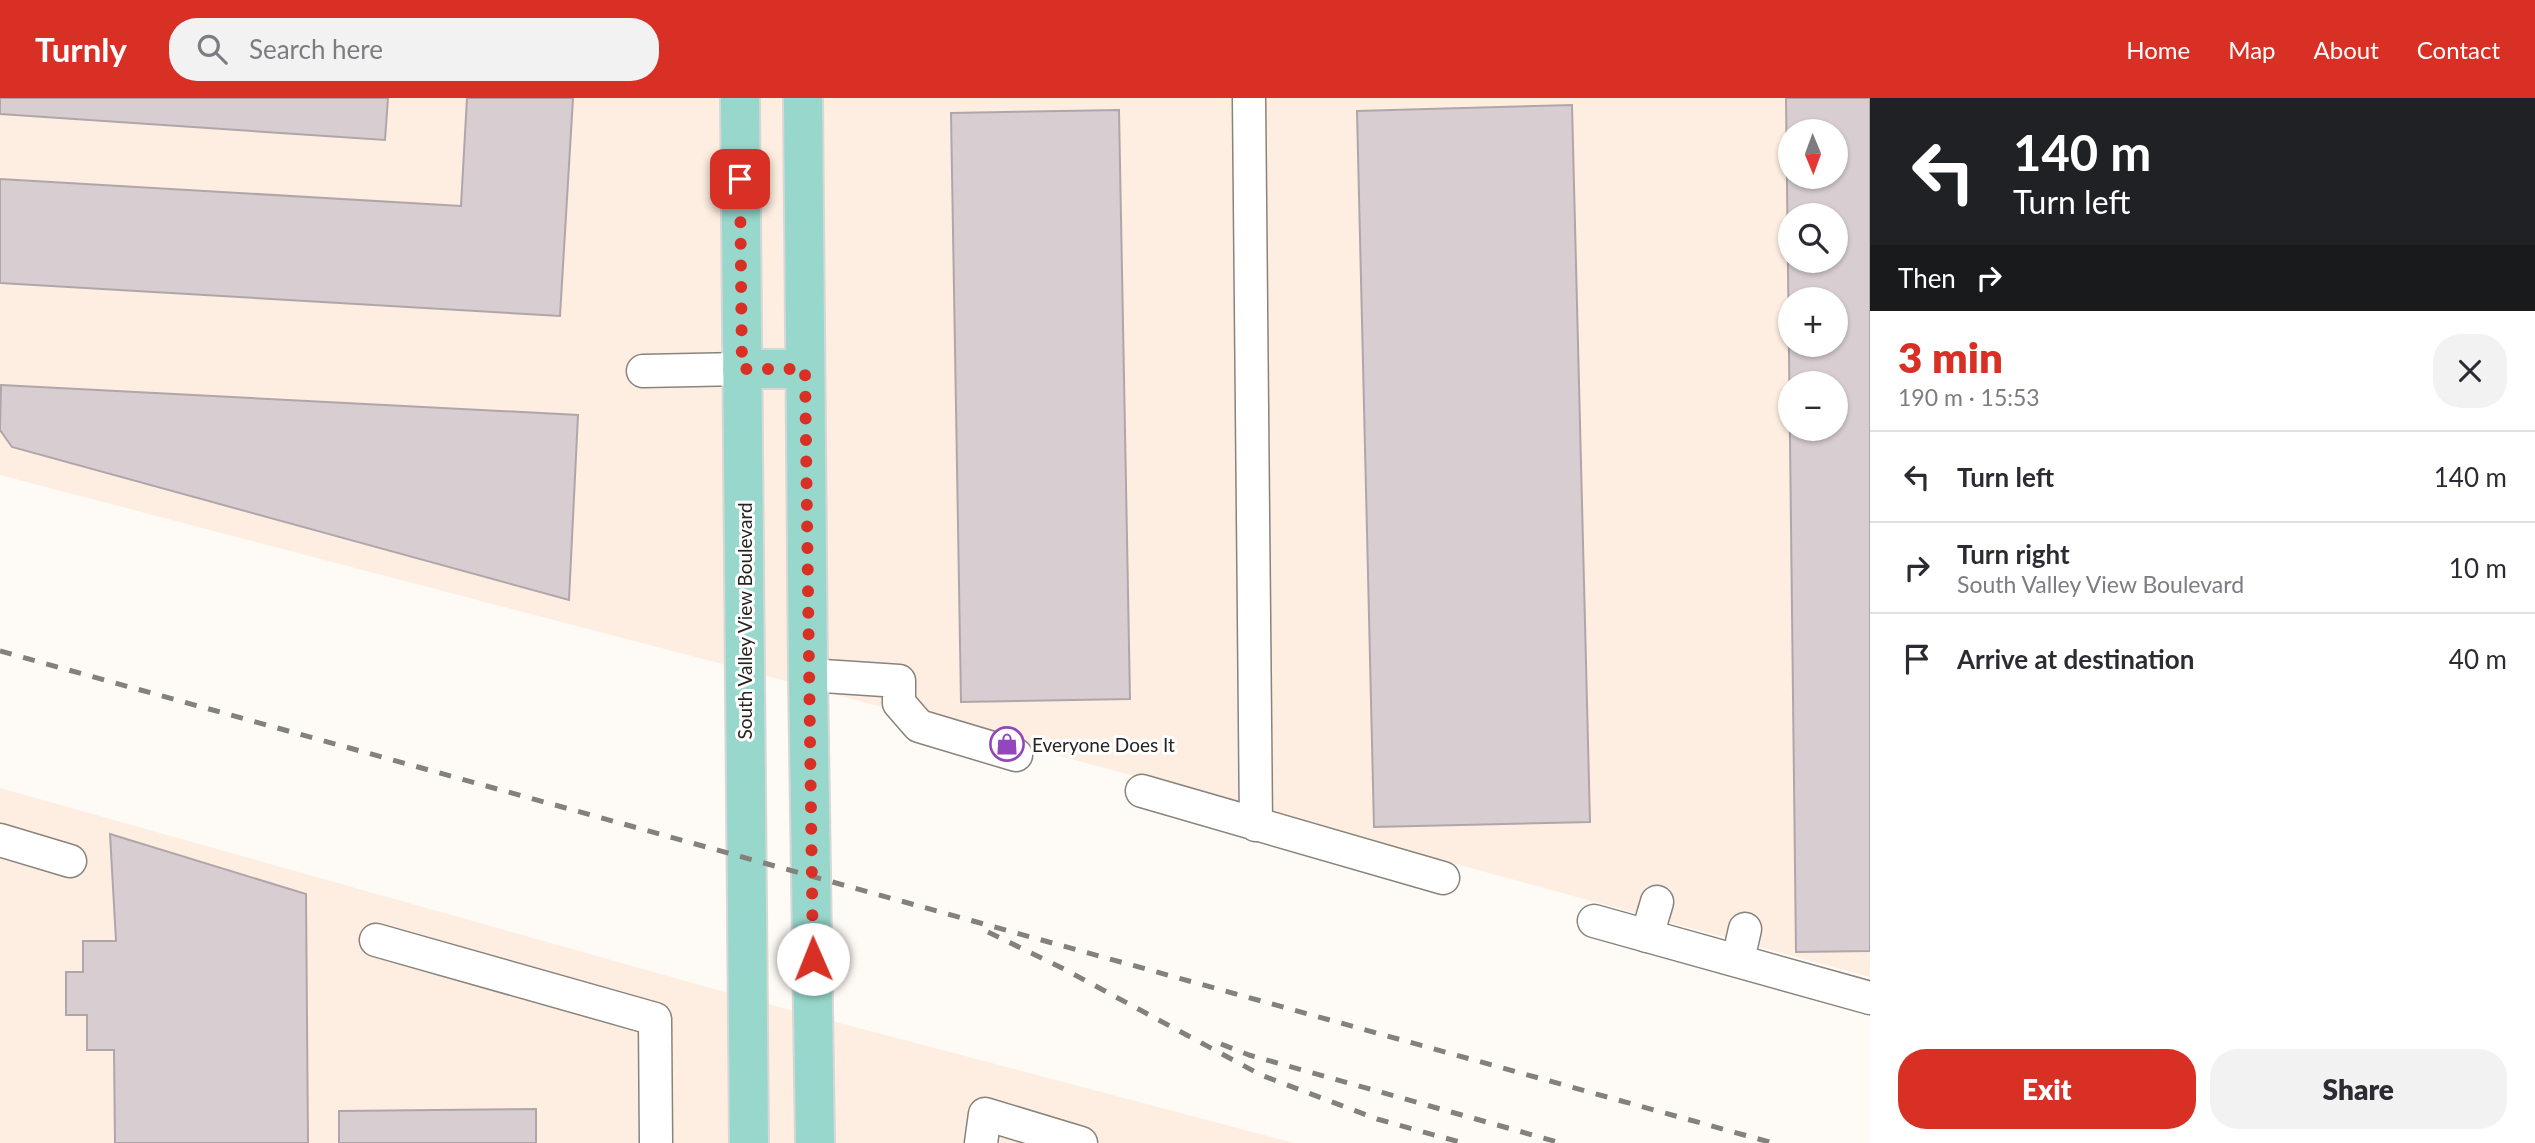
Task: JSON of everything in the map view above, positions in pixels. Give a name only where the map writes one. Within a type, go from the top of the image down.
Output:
[{"type":"main road","name":"South Valley View Boulevard","points":[[740,98],[749,1143]]},
{"type":"main road","points":[[803,98],[807,675],[815,1143]]},
{"type":"main road","points":[[742,369],[805,369]]},
{"type":"lane","points":[[1249,98],[1256,825]]},
{"type":"lane","points":[[643,371],[742,369]]},
{"type":"lane","points":[[807,675],[899,681],[899,703],[919,726],[1016,755]]},
{"type":"lane","points":[[1142,791],[1443,878]]},
{"type":"lane","points":[[0,840],[70,861]]},
{"type":"lane","points":[[1647,936],[1657,902]]},
{"type":"lane","points":[[1594,921],[1870,998]]},
{"type":"lane","points":[[1738,960],[1745,929]]},
{"type":"lane","points":[[376,940],[655,1019],[656,1143]]},
{"type":"lane","points":[[981,1143],[985,1114],[1081,1143]]},
{"type":"shaded area","points":[[0,98],[1870,98],[1870,977],[753,672],[0,475]]},
{"type":"shaded area","points":[[0,788],[760,1002],[1294,1143],[0,1143]]},
{"type":"building","points":[[0,98],[388,98],[385,140],[0,114]]},
{"type":"building","points":[[467,98],[573,98],[560,316],[0,283],[0,179],[461,206]]},
{"type":"building","points":[[1786,98],[1870,98],[1870,951],[1796,952],[1790,441],[1848,441],[1848,371],[1789,371],[1789,357],[1848,357],[1848,287],[1788,287],[1788,273],[1848,273],[1848,203],[1787,203],[1787,189],[1848,189],[1848,119],[1786,119]]},
{"type":"building","points":[[1572,105],[1590,822],[1374,827],[1357,111]]},
{"type":"building","points":[[1119,110],[1130,699],[961,702],[951,113]]},
{"type":"building","points":[[1,385],[578,415],[569,600],[12,447],[0,430]]},
{"type":"building","points":[[110,834],[306,894],[308,1143],[115,1143],[114,1050],[87,1050],[87,1015],[66,1015],[66,972],[83,972],[83,941],[116,941]]},
{"type":"building","points":[[536,1109],[536,1143],[339,1143],[339,1111]]},
{"type":"railway","points":[[0,651],[1773,1143]]},
{"type":"railway","points":[[988,932],[1064,969],[1261,1075],[1377,1119],[1463,1143]]},
{"type":"railway","points":[[1221,1044],[1249,1055],[1561,1143]]},
{"type":"place","name":"Everyone Does It","points":[[1007,744]]},
{"type":"route","points":[[740,179],[742,369],[805,369],[807,675],[813,959]]}]
